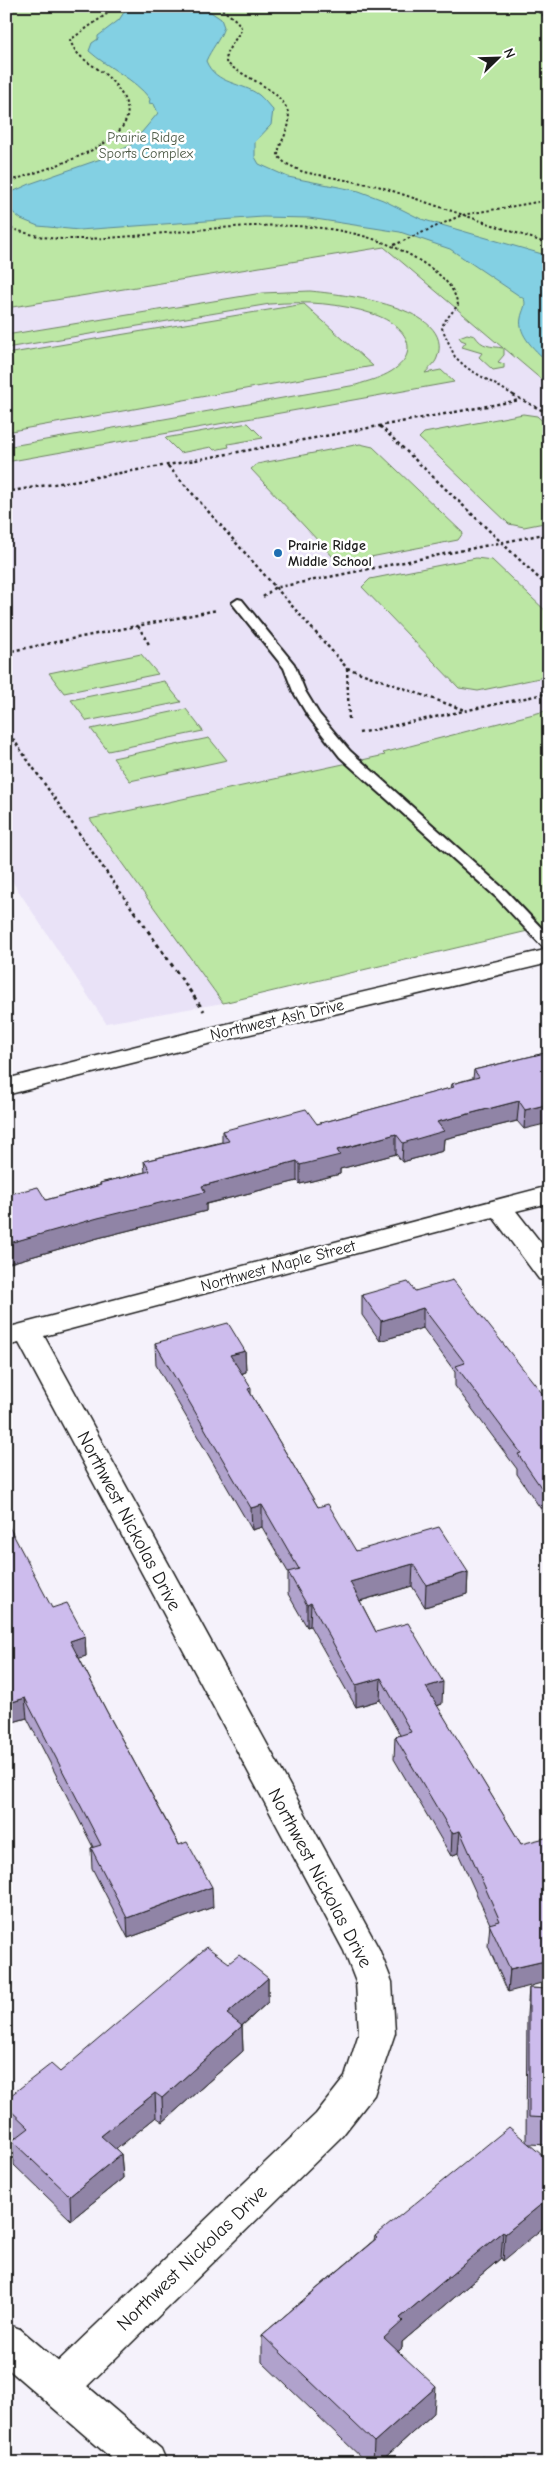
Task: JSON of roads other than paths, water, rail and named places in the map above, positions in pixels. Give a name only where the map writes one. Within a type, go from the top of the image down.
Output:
[{"type":"street","name":"Northwest Ash Drive","points":[[6,1087],[188,1041],[549,956]]},
{"type":"street","name":"Northwest Maple Street","points":[[16,1334],[549,1194]]},
{"type":"street","points":[[499,1207],[549,1272]]},
{"type":"street","name":"Northwest Nickolas Drive","points":[[16,1334],[361,1949],[374,1982],[377,2033],[360,2084],[329,2125],[60,2388]]},
{"type":"street","points":[[6,2342],[147,2463]]},
{"type":"lane","points":[[239,604],[290,666],[300,691],[314,716],[345,754],[502,894],[549,945]]},
{"type":"water","points":[[128,6],[202,6],[221,19],[224,27],[206,61],[210,69],[223,79],[259,95],[273,110],[271,125],[255,142],[255,157],[259,164],[288,177],[359,191],[383,200],[421,219],[549,256],[549,363],[529,343],[522,331],[524,299],[450,249],[400,232],[309,218],[263,217],[79,230],[38,226],[21,219],[6,207],[7,198],[12,192],[32,183],[112,155],[131,145],[158,113],[154,104],[149,103],[150,99],[137,85],[89,51],[92,43],[98,39],[98,36],[119,20]]},
{"type":"place","name":"Prairie Ridge Middle School","points":[[278,553]]},
{"type":"park label","name":"Prairie Ridge Sports Complex","points":[[146,146]]}]
